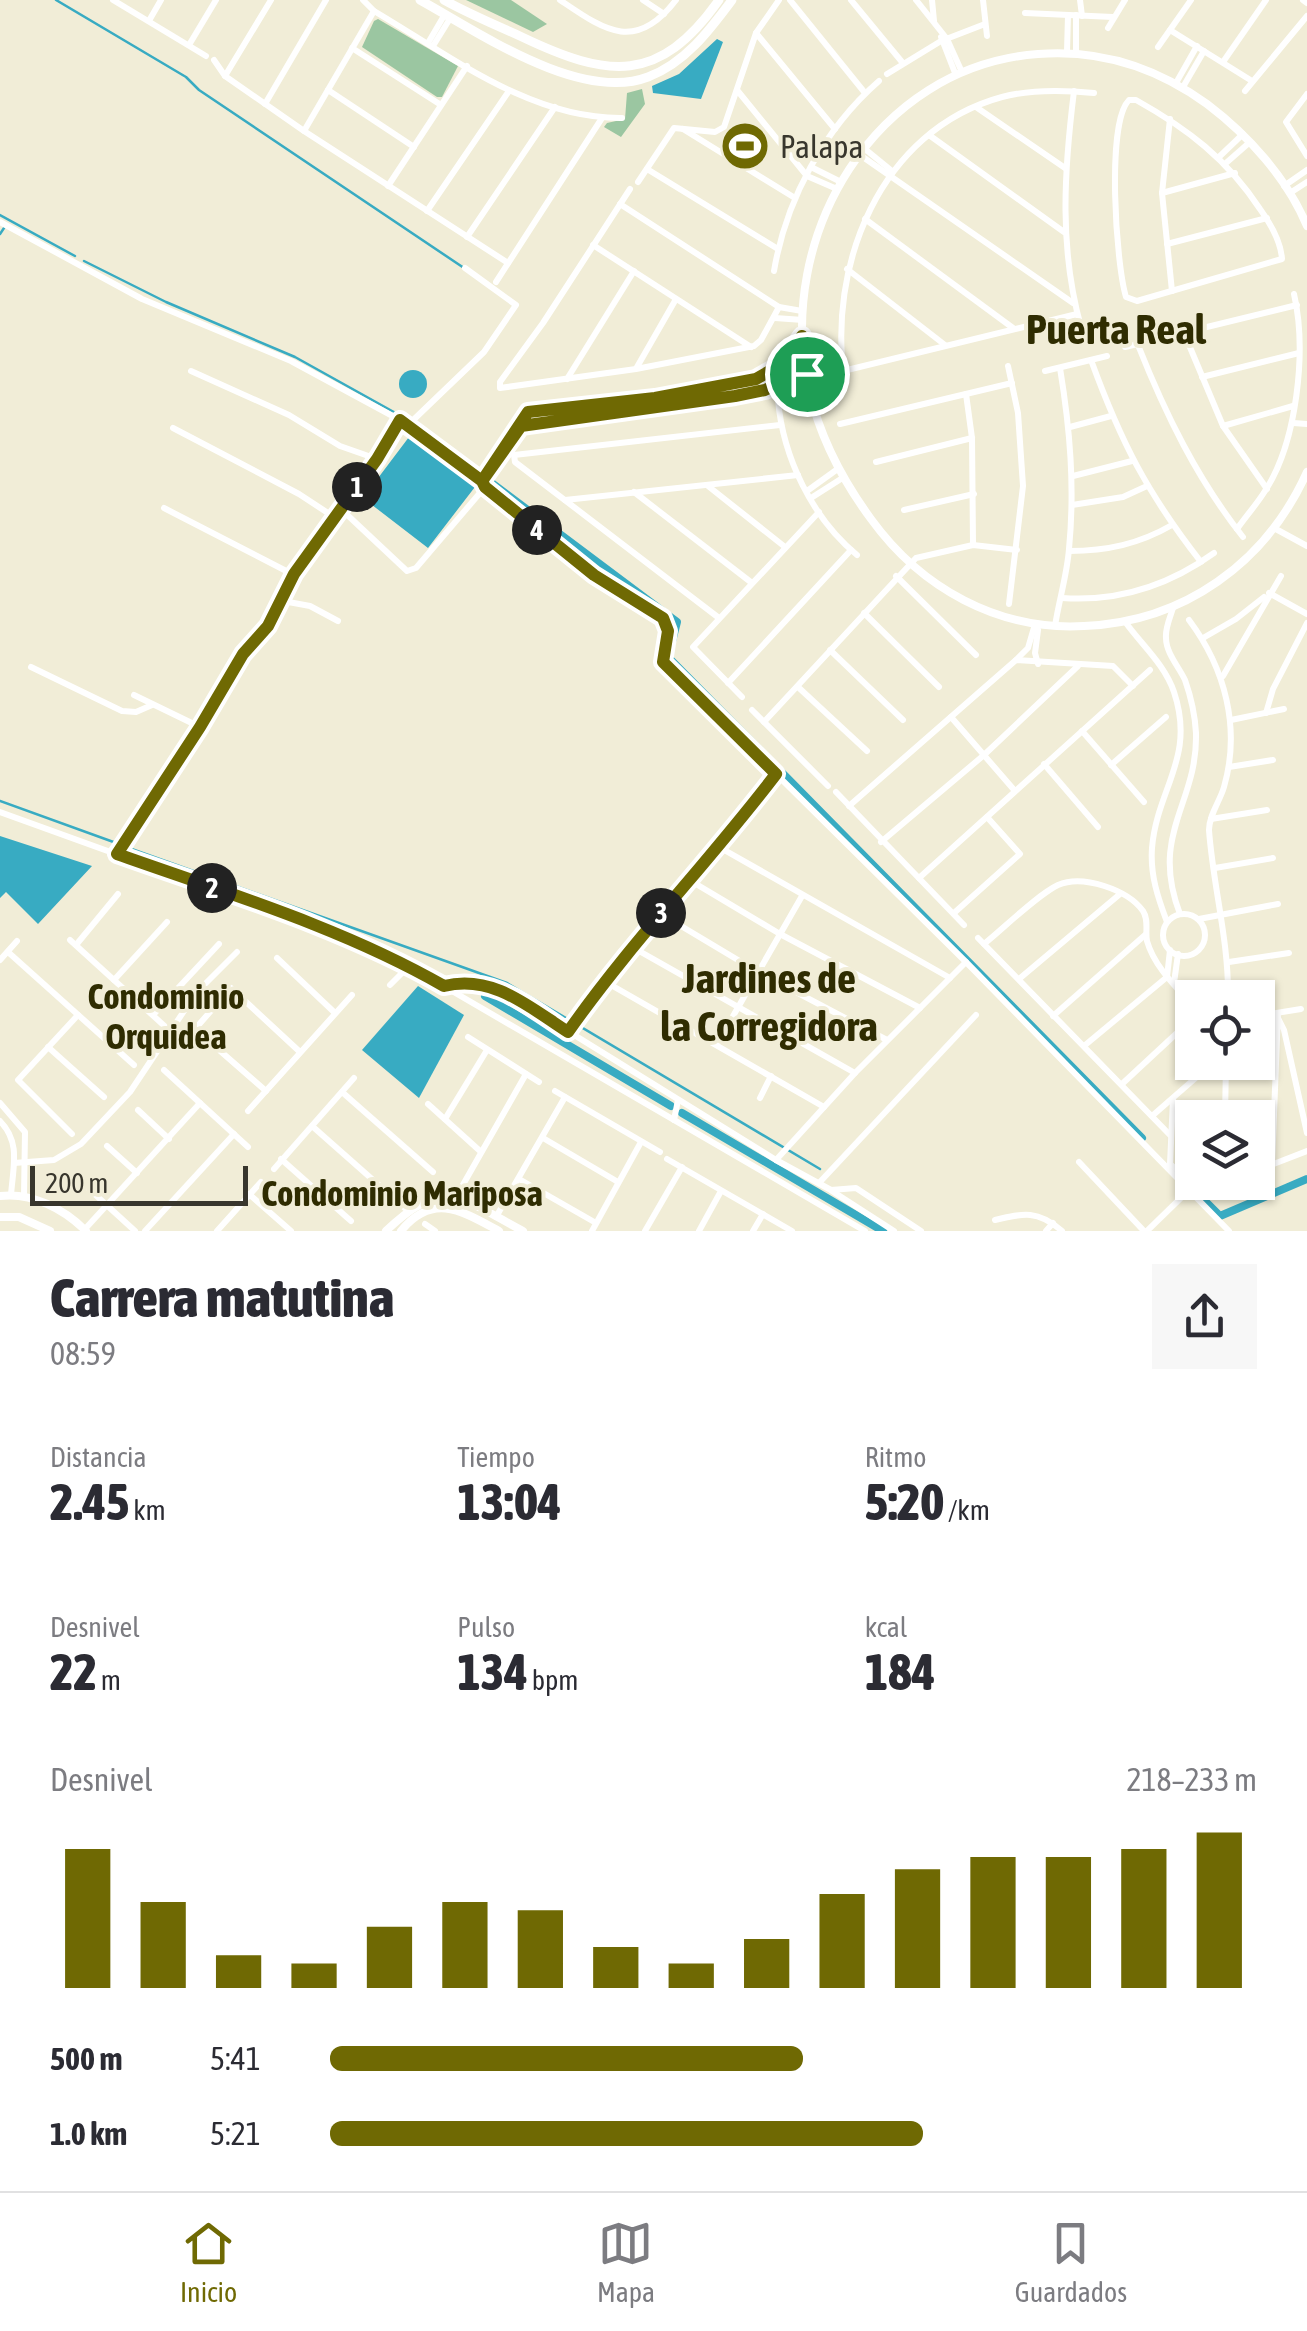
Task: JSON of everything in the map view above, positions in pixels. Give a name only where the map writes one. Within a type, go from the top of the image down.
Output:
[{"type":"main road","points":[[420,0],[546,66],[609,84],[649,77],[672,64],[696,44],[732,0]]},
{"type":"main road","points":[[444,0],[553,52],[591,66],[612,68],[664,54],[694,32],[719,0]]},
{"type":"main road","points":[[546,66],[553,52]]},
{"type":"street","points":[[113,0],[210,58],[225,76],[304,131],[508,263]]},
{"type":"street","points":[[150,20],[161,0]]},
{"type":"street","points":[[189,45],[216,0]]},
{"type":"street","points":[[225,76],[271,0]]},
{"type":"street","points":[[265,104],[326,0]]},
{"type":"street","points":[[363,0],[374,11],[509,91],[555,107],[602,118],[622,118]]},
{"type":"street","points":[[560,0],[611,32],[638,29],[664,14],[676,0]]},
{"type":"street","points":[[643,0],[664,14]]},
{"type":"street","points":[[638,182],[674,128],[721,130],[756,33],[780,0]]},
{"type":"street","points":[[790,0],[865,93]]},
{"type":"street","points":[[851,0],[902,62]]},
{"type":"street","points":[[916,0],[934,22],[956,68]]},
{"type":"street","points":[[932,0],[934,22]]},
{"type":"street","points":[[983,0],[987,36]]},
{"type":"street","points":[[1032,0],[1029,13],[1113,18]]},
{"type":"street","points":[[1072,47],[1080,0]]},
{"type":"street","points":[[1108,28],[1125,0]]},
{"type":"street","points":[[1158,48],[1191,0]]},
{"type":"street","points":[[1223,62],[1266,0]]},
{"type":"street","points":[[304,131],[374,11]]},
{"type":"street","points":[[430,44],[448,16]]},
{"type":"street","points":[[1245,91],[1307,16]]},
{"type":"street","points":[[886,74],[943,38],[985,24]]},
{"type":"street","points":[[1170,30],[1252,81]]},
{"type":"street","points":[[756,33],[835,129]]},
{"type":"street","points":[[1306,475],[1274,528],[1239,567],[1203,593],[1173,608],[1126,623],[1037,624],[1012,620],[964,602],[909,563],[886,541],[841,472],[822,430],[807,374],[799,316],[815,245],[835,184],[912,100],[956,68],[1015,56],[1072,47],[1181,82],[1290,187],[1307,226]]},
{"type":"street","points":[[352,48],[441,105]]},
{"type":"street","points":[[1181,82],[1200,49]]},
{"type":"street","points":[[388,186],[467,66]]},
{"type":"street","points":[[774,271],[794,198],[811,167],[835,129],[879,81]]},
{"type":"street","points":[[328,90],[414,147]]},
{"type":"street","points":[[737,90],[807,176],[835,184]]},
{"type":"street","points":[[427,211],[509,91]]},
{"type":"street","points":[[845,383],[847,269],[865,219],[890,174],[929,135],[976,106],[1040,91],[1094,93]]},
{"type":"street","points":[[1074,91],[1064,168],[1064,232],[1080,327]]},
{"type":"street","points":[[1307,94],[1286,120],[1307,156]]},
{"type":"street","points":[[1136,100],[1170,119],[1226,163],[1266,218],[1282,252],[1280,261],[1137,301],[1126,297],[1116,216],[1117,149],[1123,105],[1136,100]]},
{"type":"street","points":[[976,106],[1064,168]]},
{"type":"street","points":[[468,237],[555,107]]},
{"type":"street","points":[[496,282],[602,118]]},
{"type":"street","points":[[1170,119],[1162,193],[1172,291]]},
{"type":"street","points":[[682,128],[794,198]]},
{"type":"street","points":[[929,135],[1064,232]]},
{"type":"street","points":[[1220,156],[1243,142]]},
{"type":"street","points":[[1226,163],[1243,142]]},
{"type":"street","points":[[865,154],[1073,303]]},
{"type":"street","points":[[811,167],[835,184]]},
{"type":"street","points":[[647,169],[778,250]]},
{"type":"street","points":[[1290,187],[1307,170]]},
{"type":"street","points":[[1162,193],[1234,174]]},
{"type":"street","points":[[1290,187],[1307,182]]},
{"type":"street","points":[[630,189],[500,384],[504,390],[751,347],[761,340],[778,307]]},
{"type":"street","points":[[620,204],[778,307],[799,316]]},
{"type":"street","points":[[1167,244],[1266,218]]},
{"type":"street","points":[[865,219],[1014,328]]},
{"type":"street","points":[[0,222],[142,299],[291,360],[400,420],[586,569],[663,618],[668,631],[663,662],[966,962],[1175,1180]]},
{"type":"street","points":[[594,246],[751,347]]},
{"type":"street","points":[[407,426],[484,352],[516,304],[465,268]]},
{"type":"street","points":[[847,269],[946,346]]},
{"type":"street","points":[[568,380],[634,271]]},
{"type":"street","points":[[1237,529],[1267,488],[1293,422],[1299,353],[1294,294]]},
{"type":"street","points":[[636,368],[676,299]]},
{"type":"street","points":[[1125,348],[1297,304]]},
{"type":"street","points":[[843,370],[1077,314]]},
{"type":"street","points":[[775,318],[799,316]]},
{"type":"street","points":[[1184,333],[1223,426],[1267,488]]},
{"type":"street","points":[[341,509],[408,571],[416,568],[483,484],[528,412],[630,401],[756,379],[782,364],[802,336]]},
{"type":"street","points":[[1138,345],[1164,409],[1203,480],[1243,537]]},
{"type":"street","points":[[1202,377],[1299,353]]},
{"type":"street","points":[[1045,371],[1106,356]]},
{"type":"street","points":[[1091,360],[1132,461],[1172,525],[1201,562]]},
{"type":"street","points":[[1008,366],[1023,486],[1009,604]]},
{"type":"street","points":[[1055,624],[1069,551],[1073,476],[1060,368]]},
{"type":"street","points":[[191,370],[289,416],[340,446],[377,459]]},
{"type":"street","points":[[521,426],[765,390],[792,376],[807,374]]},
{"type":"street","points":[[840,424],[1012,383]]},
{"type":"street","points":[[966,394],[972,438],[973,546]]},
{"type":"street","points":[[728,683],[854,552],[819,512],[798,475],[780,424],[778,400]]},
{"type":"street","points":[[630,401],[630,412]]},
{"type":"street","points":[[1223,426],[1293,409],[1307,415]]},
{"type":"street","points":[[1070,428],[1111,416]]},
{"type":"street","points":[[117,854],[243,654],[268,626],[294,574],[377,459],[400,420]]},
{"type":"street","points":[[1293,422],[1307,424]]},
{"type":"street","points":[[720,618],[514,462],[514,455],[780,424]]},
{"type":"street","points":[[174,428],[299,494],[334,517]]},
{"type":"street","points":[[876,462],[972,438]]},
{"type":"street","points":[[1073,476],[1132,461]]},
{"type":"street","points":[[809,495],[841,472]]},
{"type":"street","points":[[564,500],[798,475]]},
{"type":"street","points":[[706,486],[785,547]]},
{"type":"street","points":[[1072,505],[1122,497],[1146,486]]},
{"type":"street","points":[[633,492],[752,583]]},
{"type":"street","points":[[904,510],[974,494]]},
{"type":"street","points":[[164,508],[294,574]]},
{"type":"street","points":[[742,697],[693,647],[819,512]]},
{"type":"street","points":[[1069,551],[1106,551],[1152,537],[1172,525]]},
{"type":"street","points":[[1274,528],[1307,546]]},
{"type":"street","points":[[764,722],[909,563],[973,546],[1017,550]]},
{"type":"street","points":[[1062,598],[1118,597],[1163,584],[1214,553]]},
{"type":"street","points":[[896,576],[976,655]]},
{"type":"street","points":[[1222,677],[1281,576]]},
{"type":"street","points":[[1269,593],[1307,614]]},
{"type":"street","points":[[1202,638],[1236,619],[1269,593]]},
{"type":"street","points":[[283,601],[310,606],[338,621]]},
{"type":"street","points":[[1173,608],[1165,634],[1167,645],[1184,678],[1196,731],[1196,755],[1170,847],[1169,874],[1180,914]]},
{"type":"street","points":[[864,614],[939,687]]},
{"type":"street","points":[[1189,620],[1222,677],[1230,720],[1229,767],[1210,820],[1228,980]]},
{"type":"street","points":[[1126,623],[1155,657],[1173,688],[1180,719],[1179,760],[1158,815],[1152,844],[1155,889],[1167,922],[1163,937],[1174,952],[1174,984]]},
{"type":"street","points":[[1266,713],[1273,690],[1307,623]]},
{"type":"street","points":[[1037,624],[1038,664]]},
{"type":"street","points":[[849,806],[1025,652],[1035,636]]},
{"type":"street","points":[[830,650],[902,720]]},
{"type":"street","points":[[1016,660],[1112,666],[1133,686]]},
{"type":"street","points":[[881,842],[984,755],[1078,666]]},
{"type":"street","points":[[31,667],[122,711],[136,712],[152,705]]},
{"type":"street","points":[[919,878],[1150,670]]},
{"type":"street","points":[[798,687],[867,751]]},
{"type":"street","points":[[134,694],[200,727]]},
{"type":"street","points":[[1230,720],[1284,709]]},
{"type":"street","points":[[752,710],[828,786]]},
{"type":"street","points":[[1112,764],[1166,717]]},
{"type":"street","points":[[951,718],[1014,791]]},
{"type":"street","points":[[1082,731],[1144,802]]},
{"type":"street","points":[[1229,767],[1272,760]]},
{"type":"street","points":[[1044,764],[1098,827]]},
{"type":"street","points":[[568,1032],[604,981],[776,774]]},
{"type":"street","points":[[836,792],[964,925]]},
{"type":"street","points":[[1210,820],[1267,810]]},
{"type":"street","points":[[0,812],[304,922],[410,966],[865,1231]]},
{"type":"street","points":[[954,913],[1020,854],[987,817]]},
{"type":"street","points":[[719,847],[950,978]]},
{"type":"street","points":[[1215,868],[1273,858]]},
{"type":"street","points":[[690,881],[920,1008]]},
{"type":"street","points":[[1170,1135],[981,941],[1059,884],[1100,885],[1121,893],[1144,912],[1150,948],[1174,984]]},
{"type":"street","points":[[1019,979],[1121,893]]},
{"type":"street","points":[[118,894],[73,942],[167,1028]]},
{"type":"street","points":[[717,1044],[802,896]]},
{"type":"street","points":[[1180,914],[1198,920],[1278,904]]},
{"type":"street","points":[[660,914],[758,972],[887,1040]]},
{"type":"street","points":[[1167,922],[1180,914]]},
{"type":"street","points":[[1174,952],[1193,954],[1200,948],[1204,932],[1198,920]]},
{"type":"street","points":[[114,980],[167,922]]},
{"type":"street","points":[[1054,1016],[1146,934]]},
{"type":"street","points":[[0,960],[17,942]]},
{"type":"street","points":[[153,1015],[219,944]]},
{"type":"street","points":[[632,947],[854,1073]]},
{"type":"street","points":[[8,952],[134,1065]]},
{"type":"street","points":[[14,1162],[54,1160],[81,1144],[130,1092],[167,1028],[236,952]]},
{"type":"street","points":[[1084,1046],[1167,977],[1174,952]]},
{"type":"street","points":[[1229,962],[1289,953]]},
{"type":"street","points":[[277,958],[335,1013]]},
{"type":"street","points":[[776,1160],[854,1073],[966,962]]},
{"type":"street","points":[[390,985],[410,966]]},
{"type":"street","points":[[604,981],[824,1107]]},
{"type":"street","points":[[444,986],[461,982],[500,989],[894,1231]]},
{"type":"street","points":[[266,1092],[195,1029],[211,1008],[231,988],[300,1052]]},
{"type":"street","points":[[196,993],[211,1008]]},
{"type":"street","points":[[248,1111],[352,995]]},
{"type":"street","points":[[1278,1016],[1301,1009]]},
{"type":"street","points":[[72,1134],[18,1082],[78,1015]]},
{"type":"street","points":[[819,1183],[976,1015]]},
{"type":"street","points":[[1278,1016],[1307,1133]]},
{"type":"street","points":[[1275,1100],[1278,1016]]},
{"type":"street","points":[[1122,1084],[1175,1035]]},
{"type":"street","points":[[468,1037],[539,1082]]},
{"type":"street","points":[[48,1047],[104,1097]]},
{"type":"street","points":[[445,1119],[488,1050]]},
{"type":"street","points":[[164,1070],[248,1147]]},
{"type":"street","points":[[458,1192],[526,1074]]},
{"type":"street","points":[[760,1098],[771,1076]]},
{"type":"street","points":[[274,1168],[354,1078]]},
{"type":"street","points":[[1152,1116],[1193,1080]]},
{"type":"street","points":[[342,1092],[433,1172]]},
{"type":"street","points":[[556,1092],[792,1231]]},
{"type":"street","points":[[499,1213],[565,1097]]},
{"type":"street","points":[[1173,1099],[1170,1164],[1175,1168]]},
{"type":"street","points":[[674,1120],[678,1100]]},
{"type":"street","points":[[0,1103],[25,1132],[24,1196]]},
{"type":"street","points":[[0,1196],[24,1196],[70,1216],[86,1230],[200,1103]]},
{"type":"street","points":[[428,1104],[480,1152]]},
{"type":"street","points":[[138,1110],[169,1138]]},
{"type":"street","points":[[0,1121],[10,1131],[15,1147],[10,1195]]},
{"type":"street","points":[[312,1126],[407,1210]]},
{"type":"street","points":[[145,1231],[234,1134]]},
{"type":"street","points":[[542,1138],[618,1182]]},
{"type":"street","points":[[592,1231],[641,1142]]},
{"type":"street","points":[[107,1146],[137,1173]]},
{"type":"street","points":[[1275,1163],[1307,1151]]},
{"type":"street","points":[[281,1159],[350,1221]]},
{"type":"street","points":[[1078,1162],[1146,1231],[1179,1200]]},
{"type":"street","points":[[644,1231],[682,1167]]},
{"type":"street","points":[[77,1178],[134,1231]]},
{"type":"street","points":[[519,1179],[596,1222]]},
{"type":"street","points":[[218,1230],[260,1182]]},
{"type":"street","points":[[831,1190],[856,1188],[922,1231]]},
{"type":"street","points":[[699,1231],[722,1190]]},
{"type":"street","points":[[386,1231],[407,1210],[430,1198],[458,1192],[524,1231]]},
{"type":"street","points":[[249,1194],[291,1231]]},
{"type":"street","points":[[1195,1200],[1228,1231]]},
{"type":"street","points":[[400,1231],[434,1208],[449,1208],[498,1231]]},
{"type":"street","points":[[994,1220],[1028,1213],[1062,1231]]},
{"type":"street","points":[[753,1231],[763,1214]]},
{"type":"street","points":[[3,1216],[20,1216],[50,1231]]},
{"type":"street","points":[[68,1229],[70,1216]]},
{"type":"street","points":[[1046,1231],[1053,1223]]},
{"type":"street","points":[[425,1224],[436,1231]]},
{"type":"green space","points":[[466,0],[511,0],[547,24],[533,32]]},
{"type":"green space","points":[[378,19],[458,66],[442,97],[362,47]]},
{"type":"green space","points":[[642,89],[645,104],[621,137],[604,127],[625,119],[627,93]]},
{"type":"water","points":[[717,39],[723,42],[701,99],[653,93],[652,86],[679,74]]},
{"type":"water","points":[[413,370],[423,374],[427,384],[423,394],[413,398],[403,394],[399,384],[403,374]]},
{"type":"water","points":[[407,429],[478,483],[428,548],[363,498],[409,437]]},
{"type":"water","points":[[0,836],[92,866],[38,924],[6,892],[0,898]]},
{"type":"water","points":[[418,986],[464,1015],[419,1098],[362,1050]]},
{"type":"waterway","points":[[56,0],[186,77],[199,90],[464,268]]},
{"type":"waterway","points":[[0,215],[75,256]]},
{"type":"waterway","points":[[0,234],[6,225]]},
{"type":"waterway","points":[[84,261],[166,302],[295,357],[401,416],[437,442]]},
{"type":"waterway","points":[[437,442],[677,622],[668,657],[1142,1138]]},
{"type":"waterway","points":[[0,801],[119,844]]},
{"type":"waterway","points":[[126,847],[507,983],[820,1169]]},
{"type":"waterway","points":[[485,996],[671,1106]]},
{"type":"waterway","points":[[682,1113],[883,1231]]},
{"type":"waterway","points":[[1275,1193],[1307,1179]]},
{"type":"waterway","points":[[1204,1200],[1220,1216],[1258,1200]]},
{"type":"place","name":"Palapa","points":[[745,146]]},
{"type":"district","name":"Puerta Real","points":[[1116,329]]},
{"type":"district","name":"Jardines de la Corregidora","points":[[769,1002]]},
{"type":"district","name":"Condominio Orquidea","points":[[166,1016]]},
{"type":"district","name":"Condominio Mariposa","points":[[402,1193]]},
{"type":"route","points":[[807,374],[792,376],[765,390],[735,396],[521,426],[482,481],[400,420],[377,459],[294,574],[268,626],[243,654],[117,854],[304,922],[410,966],[444,986],[461,982],[500,989],[568,1032],[604,981],[776,774],[663,662],[668,631],[663,618],[594,575],[482,481],[528,412],[655,398],[756,379],[782,364],[802,336],[807,374]]}]
